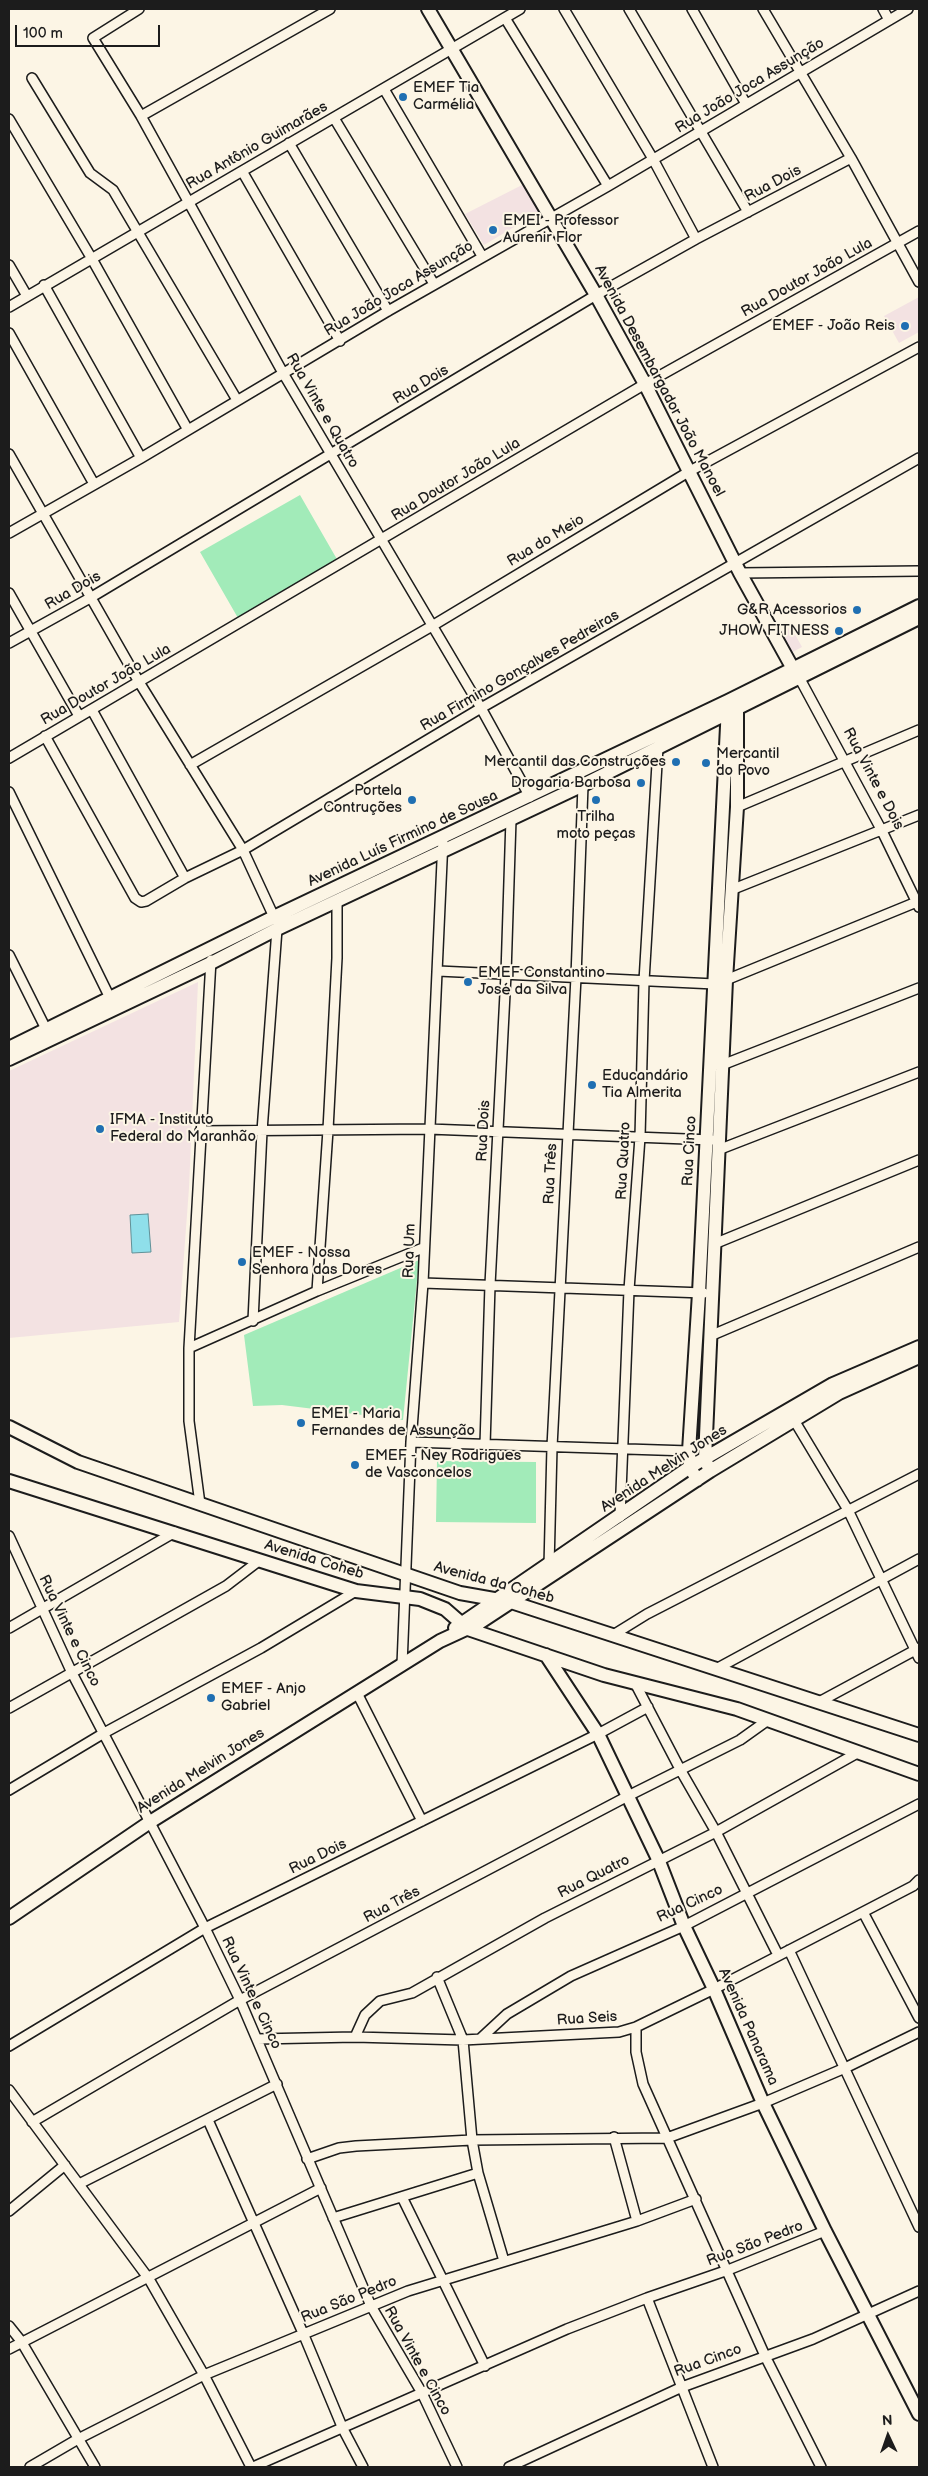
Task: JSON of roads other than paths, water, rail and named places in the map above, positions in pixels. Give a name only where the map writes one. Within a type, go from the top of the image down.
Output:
[{"type":"main road","name":"Avenida Desembargador João Manoel","points":[[428,9],[596,295],[645,384],[737,568],[796,674]]},
{"type":"main road","name":"Avenida Luís Firmino de Sousa","points":[[796,674],[919,606]]},
{"type":"main road","name":"Avenida Luís Firmino de Sousa","points":[[9,1059],[98,1010],[110,998],[211,950],[337,900],[443,845],[530,796],[641,750],[796,674],[919,618]]},
{"type":"main road","name":"Avenida Luís Firmino de Sousa","points":[[9,1048],[46,1029],[98,1010],[211,963],[276,923],[443,845],[511,819],[583,785],[641,750],[658,747],[733,705]]},
{"type":"main road","name":"Rua Cinco","points":[[697,1480],[690,1467],[689,1451],[706,1293],[715,1143],[722,1065],[720,982],[731,890],[737,807],[733,705]]},
{"type":"main road","name":"Rua Cinco","points":[[707,1465],[710,1336],[706,1293],[714,1244],[720,982],[733,705]]},
{"type":"main road","name":"Avenida Melvin Jones","points":[[792,1415],[834,1384],[919,1347]]},
{"type":"main road","name":"Avenida Melvin Jones","points":[[464,1626],[497,1599],[549,1566],[690,1467],[707,1465],[792,1415],[919,1357]]},
{"type":"main road","name":"Avenida da Coheb","points":[[9,1427],[78,1462],[460,1594],[511,1602],[918,1734]]},
{"type":"main road","name":"Avenida Melvin Jones","points":[[9,1918],[150,1822],[464,1626],[511,1602],[697,1480],[707,1465]]},
{"type":"main road","name":"Avenida Coheb","points":[[9,1481],[356,1590],[405,1596],[432,1603],[445,1609],[464,1626],[604,1675],[636,1683]]},
{"type":"main road","name":"Avenida Panarama","points":[[546,1655],[598,1734],[658,1859],[684,1926],[714,1989],[763,2103],[825,2231],[919,2414]]},
{"type":"main road","points":[[636,1683],[737,1709],[919,1774]]},
{"type":"street","name":"Rua Vinte e Quatro","points":[[139,9],[93,38],[141,116],[283,373],[481,708],[530,796]]},
{"type":"street","points":[[141,116],[330,9]]},
{"type":"street","name":"Rua Antônio Guimarães","points":[[9,307],[520,9]]},
{"type":"street","points":[[564,9],[653,159],[696,239]]},
{"type":"street","points":[[629,9],[748,212]]},
{"type":"street","points":[[692,9],[746,104]]},
{"type":"street","points":[[763,9],[802,72],[899,243],[919,282]]},
{"type":"street","points":[[883,9],[889,20]]},
{"type":"street","name":"Rua João Joca Assunção","points":[[9,533],[141,458],[388,310],[551,216],[608,186],[908,9]]},
{"type":"street","points":[[505,18],[608,186]]},
{"type":"street","points":[[32,78],[90,173],[113,190],[237,400]]},
{"type":"street","points":[[384,89],[482,256]]},
{"type":"street","points":[[334,118],[434,284]]},
{"type":"street","points":[[9,119],[92,259],[188,430]]},
{"type":"street","points":[[289,143],[388,310]]},
{"type":"street","name":"Rua Dois","points":[[9,643],[90,598],[596,295],[696,239],[851,158]]},
{"type":"street","points":[[242,171],[340,340]]},
{"type":"street","name":"Rua Doutor João Lula","points":[[9,758],[645,384],[919,231]]},
{"type":"street","points":[[9,265],[27,296]]},
{"type":"street","points":[[44,285],[141,458]]},
{"type":"street","points":[[9,333],[94,484]]},
{"type":"street","name":"Rua do Meio","points":[[190,765],[432,626],[690,472],[919,347]]},
{"type":"street","points":[[9,454],[139,682],[243,850],[276,923],[262,1130],[253,1320]]},
{"type":"street","name":"Rua Firmino Gonçalves Pedreiras","points":[[45,736],[136,898],[141,902],[146,901],[185,878],[243,850],[481,708],[737,568],[919,458]]},
{"type":"street","points":[[737,568],[919,571]]},
{"type":"street","points":[[9,594],[79,716]]},
{"type":"street","name":"Rua Vinte e Dois","points":[[796,674],[845,761],[918,903]]},
{"type":"street","points":[[92,710],[185,878]]},
{"type":"street","points":[[737,807],[919,730]]},
{"type":"street","name":"Rua Quatro","points":[[620,1517],[629,1290],[640,1137],[644,980],[658,747]]},
{"type":"street","name":"Rua Três","points":[[549,1566],[552,1447],[576,977],[583,785]]},
{"type":"street","points":[[9,792],[110,998]]},
{"type":"street","points":[[731,890],[919,815]]},
{"type":"street","name":"Rua Dois","points":[[485,1445],[490,1285],[506,974],[511,819]]},
{"type":"street","name":"Rua Um","points":[[402,1665],[411,1442],[423,1282],[423,1248],[443,845]]},
{"type":"street","points":[[317,1291],[337,958],[337,900]]},
{"type":"street","points":[[438,971],[720,982],[918,903]]},
{"type":"street","points":[[200,1504],[189,1421],[189,1348],[211,950]]},
{"type":"street","points":[[9,955],[46,1029]]},
{"type":"street","points":[[722,1065],[919,988]]},
{"type":"street","name":"Rua Cinco","points":[[715,1143],[919,1072]]},
{"type":"street","points":[[200,1131],[429,1129],[640,1137],[715,1143]]},
{"type":"street","points":[[714,1244],[919,1160]]},
{"type":"street","points":[[189,1348],[317,1291],[423,1248]]},
{"type":"street","points":[[710,1336],[919,1248]]},
{"type":"street","points":[[423,1282],[706,1293]]},
{"type":"street","points":[[792,1415],[848,1510],[918,1652],[819,1702]]},
{"type":"street","points":[[411,1442],[689,1451]]},
{"type":"street","points":[[613,1635],[647,1614],[919,1474]]},
{"type":"street","points":[[9,1628],[44,1610],[175,1532]]},
{"type":"street","name":"Rua Vinte e Cinco","points":[[9,1536],[11,1547],[44,1610],[72,1673],[205,1928],[240,2000],[371,2306],[422,2394],[457,2467]]},
{"type":"street","points":[[9,1708],[226,1586],[260,1560]]},
{"type":"street","points":[[716,1669],[919,1560]]},
{"type":"street","points":[[9,1790],[104,1733],[261,1648],[356,1590]]},
{"type":"street","points":[[636,1683],[681,1771],[716,1832],[778,1955]]},
{"type":"street","points":[[357,1693],[422,1820]]},
{"type":"street","name":"Rua Dois","points":[[9,2046],[205,1928],[598,1734],[648,1706]]},
{"type":"street","name":"Rua Três","points":[[32,2122],[240,2000],[628,1796],[740,1740],[768,1720]]},
{"type":"street","name":"Rua Quatro","points":[[355,2036],[365,2015],[380,2002],[412,1992],[545,1918],[658,1859],[716,1832],[858,1752]]},
{"type":"street","name":"Rua Cinco","points":[[480,2039],[506,2014],[571,1976],[684,1926],[748,1895],[919,1804]]},
{"type":"street","name":"Rua Seis","points":[[257,2039],[355,2036],[463,2040],[619,2032],[636,2027],[714,1989],[917,1884]]},
{"type":"street","points":[[863,1912],[919,2018]]},
{"type":"street","points":[[789,1950],[919,2227]]},
{"type":"street","points":[[437,1977],[463,2040],[472,2140],[478,2173],[504,2261]]},
{"type":"street","points":[[636,2027],[636,2052],[643,2084],[766,2358],[821,2467]]},
{"type":"street","points":[[307,2159],[339,2148],[356,2146],[472,2140],[614,2137],[667,2138],[763,2103],[844,2068],[919,2032]]},
{"type":"street","points":[[80,2184],[277,2084]]},
{"type":"street","points":[[9,2090],[80,2184],[148,2279],[204,2375],[252,2467]]},
{"type":"street","points":[[208,2120],[304,2334],[343,2429],[363,2467]]},
{"type":"street","points":[[614,2137],[637,2220]]},
{"type":"street","points":[[9,2211],[65,2165]]},
{"type":"street","points":[[333,2218],[478,2173]]},
{"type":"street","points":[[9,2349],[148,2279],[321,2188]]},
{"type":"street","points":[[402,2196],[485,2366]]},
{"type":"street","name":"Rua São Pedro","points":[[30,2467],[78,2439],[204,2375],[371,2306],[442,2279],[637,2220],[696,2199]]},
{"type":"street","name":"Rua São Pedro","points":[[252,2467],[343,2429],[567,2329],[647,2298],[728,2270],[825,2231]]},
{"type":"street","name":"Rua Cinco","points":[[509,2467],[682,2387],[766,2358],[868,2316],[919,2291]]},
{"type":"street","points":[[647,2298],[713,2467]]},
{"type":"street","points":[[9,2326],[22,2341],[94,2467]]},
{"type":"water","points":[[148,1214],[151,1252],[132,1253],[130,1215]]},
{"type":"place","name":"EMEF Tia Carmélia","points":[[403,97]]},
{"type":"place","name":"EMEI - Professor Aurenir Flor","points":[[493,230]]},
{"type":"place","name":"EMEF - João Reis","points":[[905,326]]},
{"type":"place","name":"G&R Acessorios","points":[[857,610]]},
{"type":"place","name":"JHOW FITNESS","points":[[839,631]]},
{"type":"place","name":"Mercantil das Construções","points":[[676,762]]},
{"type":"place","name":"Mercantil do Povo","points":[[706,763]]},
{"type":"place","name":"Drogaria Barbosa","points":[[641,783]]},
{"type":"place","name":"Portela Contruções","points":[[412,800]]},
{"type":"place","name":"Trilha moto peças","points":[[596,800]]},
{"type":"place","name":"EMEF Constantino José da Silva","points":[[468,982]]},
{"type":"place","name":"Educandário Tia Almerita","points":[[592,1085]]},
{"type":"place","name":"IFMA - Instituto Federal do Maranhão","points":[[100,1129]]},
{"type":"place","name":"EMEF - Nossa Senhora das Dores","points":[[242,1262]]},
{"type":"place","name":"EMEI - Maria Fernandes de Assunção","points":[[301,1423]]},
{"type":"place","name":"EMEF - Ney Rodrigues de Vasconcelos","points":[[355,1465]]},
{"type":"place","name":"EMEF - Anjo Gabriel","points":[[211,1698]]}]
